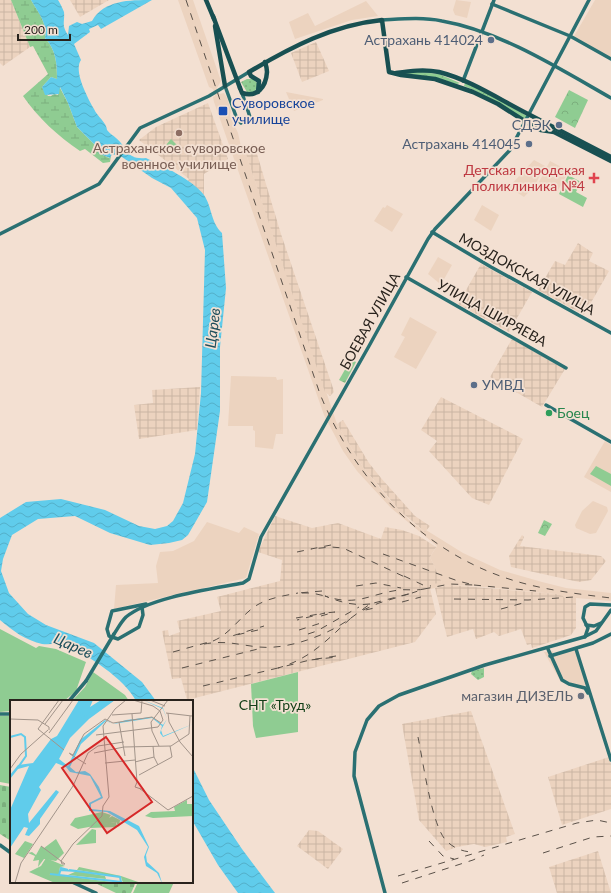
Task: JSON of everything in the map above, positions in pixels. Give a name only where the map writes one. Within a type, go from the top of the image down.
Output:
[{"type":"main road","points":[[206,0],[213,16],[250,117],[241,123],[237,119],[225,86],[213,16]]},
{"type":"main road","name":"БОЕВАЯ УЛИЦА","points":[[149,605],[244,583],[249,579],[261,537],[432,232],[504,158],[530,115],[589,0]]},
{"type":"main road","points":[[460,87],[493,2],[570,36],[611,59]]},
{"type":"main road","points":[[0,234],[99,184],[133,135],[140,128],[209,96],[292,47],[347,26],[382,20],[432,19],[482,31],[555,67],[611,98]]},
{"type":"main road","points":[[382,20],[388,69],[393,73],[435,79],[460,87],[486,98],[526,122],[554,132],[603,155],[611,157]]},
{"type":"main road","points":[[241,91],[250,95],[258,92],[267,70],[265,62]]},
{"type":"main road","points":[[393,73],[413,70],[439,72],[463,81],[547,124],[611,161]]},
{"type":"main road","points":[[249,72],[252,77],[259,81],[258,92]]},
{"type":"main road","points":[[241,77],[252,77]]},
{"type":"main road","points":[[545,130],[547,124]]},
{"type":"main road","name":"МОЗДОКСКАЯ УЛИЦА","points":[[432,232],[490,267],[611,333]]},
{"type":"main road","name":"УЛИЦА ШИРЯЕВА","points":[[406,277],[566,368]]},
{"type":"main road","points":[[546,406],[611,442]]},
{"type":"main road","points":[[584,638],[588,631],[583,618],[585,607],[590,604],[611,605]]},
{"type":"main road","points":[[142,607],[143,615],[139,627],[118,639],[114,639],[107,633],[112,611],[134,606],[149,605]]},
{"type":"main road","points":[[70,700],[86,681],[124,620],[142,607],[149,605]]},
{"type":"main road","points":[[134,606],[137,610]]},
{"type":"main road","points":[[385,893],[354,776],[355,752],[367,720],[379,706],[399,694],[485,665],[584,638],[596,630],[611,610]]},
{"type":"main road","points":[[586,625],[594,626],[605,620]]},
{"type":"main road","points":[[550,656],[593,643],[611,634]]},
{"type":"main road","points":[[548,649],[562,680],[569,684],[578,685],[588,691],[596,711]]},
{"type":"main road","points":[[576,649],[611,760]]},
{"type":"main road","points":[[578,685],[584,681],[583,673]]},
{"type":"main road","points":[[0,845],[10,852]]},
{"type":"main road","points":[[74,883],[96,893]]},
{"type":"shaded area","points":[[0,0],[11,0],[30,47],[3,66],[0,63]]},
{"type":"shaded area","points":[[70,0],[109,0],[80,17]]},
{"type":"shaded area","points":[[178,0],[193,0],[221,81],[217,88],[219,94],[224,93],[227,98],[231,111],[230,115],[238,133],[242,151],[246,154],[337,424],[363,467],[389,499],[409,520],[425,532],[426,530],[463,553],[500,570],[542,582],[566,588],[611,593],[611,601],[563,598],[556,594],[472,586],[450,585],[430,589],[428,583],[442,583],[430,557],[437,546],[391,508],[357,471],[343,451],[324,415],[214,102],[213,97],[215,96],[213,89],[209,87]]},
{"type":"shaded area","points":[[456,0],[471,2],[467,18],[455,15],[453,10]]},
{"type":"shaded area","points":[[595,0],[611,0],[611,58],[573,38]]},
{"type":"shaded area","points":[[366,1],[378,16],[352,20],[295,39],[289,22],[308,13],[315,26]]},
{"type":"shaded area","points":[[316,42],[329,71],[302,82],[291,53]]},
{"type":"shaded area","points":[[286,92],[323,99],[323,100],[294,111]]},
{"type":"shaded area","points":[[208,103],[228,159],[204,174],[204,195],[188,181],[189,179],[139,140],[156,127]]},
{"type":"shaded area","points":[[254,144],[281,234],[333,388],[334,392],[330,396],[325,392],[246,154],[246,147]]},
{"type":"shaded area","points":[[534,160],[545,166],[535,185],[524,197],[509,187]]},
{"type":"shaded area","points":[[550,161],[569,171],[557,192],[539,182]]},
{"type":"shaded area","points":[[387,205],[403,214],[392,232],[374,221],[383,207],[385,208]]},
{"type":"shaded area","points":[[482,205],[499,215],[491,231],[474,220]]},
{"type":"shaded area","points":[[578,243],[593,253],[589,261],[609,271],[584,315],[538,290],[555,261],[565,265]]},
{"type":"shaded area","points":[[438,257],[452,265],[443,281],[439,283],[428,274]]},
{"type":"shaded area","points":[[481,264],[532,292],[509,332],[458,304]]},
{"type":"shaded area","points":[[410,317],[437,332],[416,369],[394,357],[405,337],[401,335]]},
{"type":"shaded area","points":[[512,339],[565,369],[542,407],[490,377]]},
{"type":"shaded area","points":[[231,376],[276,377],[277,380],[283,379],[283,434],[276,434],[273,449],[255,447],[255,431],[253,430],[253,426],[228,426]]},
{"type":"shaded area","points":[[200,387],[197,430],[139,439],[134,405],[153,403],[152,390]]},
{"type":"shaded area","points":[[441,397],[523,439],[489,505],[472,498],[429,451],[437,441],[421,430]]},
{"type":"shaded area","points":[[343,420],[369,463],[381,478],[415,516],[430,526],[425,532],[400,511],[363,467],[337,424]]},
{"type":"shaded area","points":[[605,441],[611,445],[611,492],[584,477]]},
{"type":"shaded area","points":[[593,501],[607,507],[608,511],[596,533],[590,534],[576,528],[575,525],[582,511]]},
{"type":"shaded area","points":[[275,516],[312,528],[338,523],[381,539],[385,527],[402,530],[419,536],[436,547],[430,557],[442,583],[429,584],[436,614],[415,642],[187,700],[181,678],[172,679],[162,631],[168,630],[169,636],[180,632],[177,621],[221,611],[217,597],[280,581],[282,560],[258,552]]},
{"type":"shaded area","points":[[207,522],[239,533],[244,527],[259,534],[246,578],[114,609],[116,585],[158,583],[156,566],[160,552],[173,551],[194,541]]},
{"type":"shaded area","points":[[522,535],[524,537],[520,546],[601,556],[606,561],[591,580],[579,582],[511,567],[509,556]]},
{"type":"shaded area","points":[[450,585],[556,594],[563,596],[564,598],[576,598],[576,628],[571,635],[532,648],[531,644],[527,645],[521,629],[499,636],[494,632],[476,639],[473,629],[447,637],[435,588]]},
{"type":"shaded area","points":[[576,648],[588,684],[581,687],[561,682],[544,652],[553,651],[554,654]]},
{"type":"shaded area","points":[[471,711],[515,834],[506,837],[507,842],[485,847],[474,844],[457,847],[446,851],[419,820],[402,724]]},
{"type":"shaded area","points":[[609,757],[611,764],[611,809],[562,825],[548,777]]},
{"type":"shaded area","points":[[309,830],[318,831],[343,849],[328,869],[297,846]]},
{"type":"shaded area","points":[[598,851],[611,893],[557,893],[549,867]]},
{"type":"green space","points":[[11,0],[31,0],[44,23],[46,33],[45,38],[54,52],[57,68],[57,79],[51,77],[42,87],[48,96],[51,96],[54,94],[58,95],[59,86],[68,103],[77,127],[99,149],[99,153],[109,158],[111,156],[110,162],[103,163],[85,149],[80,151],[56,133],[23,96],[48,74],[33,46],[30,47]]},
{"type":"green space","points":[[413,71],[439,74],[460,83],[457,84],[402,73]]},
{"type":"green space","points":[[247,79],[253,79],[257,83],[257,88],[254,92],[247,92],[241,82]]},
{"type":"green space","points":[[465,83],[484,91],[527,116],[524,119],[474,90],[464,86]]},
{"type":"green space","points":[[569,90],[588,100],[575,128],[555,117]]},
{"type":"green space","points":[[171,139],[182,150],[179,155],[166,145]]},
{"type":"green space","points":[[568,175],[581,182],[576,192],[587,198],[583,207],[559,194]]},
{"type":"green space","points":[[351,359],[356,362],[345,383],[339,380]]},
{"type":"green space","points":[[596,466],[611,474],[611,486],[590,474]]},
{"type":"green space","points":[[544,520],[552,524],[545,536],[538,533]]},
{"type":"green space","points":[[0,629],[36,648],[39,646],[56,649],[86,662],[76,691],[65,700],[10,700],[10,711],[0,712]]},
{"type":"green space","points":[[484,668],[484,677],[478,680],[471,674],[472,671]]},
{"type":"green space","points":[[93,672],[125,695],[128,700],[73,700],[85,687]]},
{"type":"green space","name":"СНТ «Труд»","points":[[298,672],[298,732],[256,738],[253,726],[251,684]]},
{"type":"green space","points":[[0,716],[10,716],[10,784],[0,782]]},
{"type":"green space","points":[[0,785],[10,787],[10,840],[0,834]]},
{"type":"green space","points":[[95,883],[136,883],[131,893],[116,893]]},
{"type":"green space","points":[[138,883],[174,883],[169,893],[133,893]]},
{"type":"water","name":"Царев","points":[[31,0],[58,0],[64,12],[64,26],[68,35],[69,26],[77,22],[82,24],[92,21],[97,14],[110,5],[126,1],[152,0],[101,29],[98,25],[89,29],[90,32],[74,44],[81,60],[79,71],[82,84],[95,112],[107,127],[107,130],[131,155],[139,158],[146,158],[161,165],[199,189],[207,200],[216,225],[222,233],[226,288],[220,347],[220,411],[207,502],[188,535],[182,540],[150,545],[110,533],[75,516],[38,519],[12,535],[3,559],[1,571],[9,593],[28,614],[46,625],[94,643],[142,682],[155,700],[135,700],[115,676],[83,654],[64,645],[42,644],[25,638],[0,620],[0,518],[26,502],[61,499],[105,510],[139,526],[155,529],[167,526],[173,521],[183,503],[195,454],[201,393],[205,250],[197,218],[171,188],[152,178],[122,157],[112,154],[110,158],[98,153],[100,151],[99,149],[77,127],[60,87],[59,94],[45,95],[42,87],[51,77],[57,79],[56,62],[52,47],[45,38],[46,33],[44,23]]},
{"type":"water","points":[[193,768],[209,800],[242,849],[275,893],[238,893],[218,865],[193,822]]},
{"type":"railway","points":[[186,0],[320,394],[335,426],[352,455],[372,483],[395,509],[421,532],[449,551],[479,567],[512,580],[549,589],[611,598]]},
{"type":"railway","points":[[331,545],[311,549],[331,547],[343,548],[407,578]]},
{"type":"railway","points":[[297,552],[311,549]]},
{"type":"railway","points":[[383,554],[458,581],[474,585],[450,584],[424,589]]},
{"type":"railway","points":[[404,576],[423,585],[431,586]]},
{"type":"railway","points":[[356,586],[376,583],[401,588]]},
{"type":"railway","points":[[474,585],[536,591]]},
{"type":"railway","points":[[370,604],[347,603],[325,596],[336,599],[355,600],[399,590],[424,589],[412,593]]},
{"type":"railway","points":[[322,591],[298,593],[312,593],[325,596]]},
{"type":"railway","points":[[213,641],[229,630],[254,607],[264,601],[298,593]]},
{"type":"railway","points":[[351,618],[370,604],[412,593],[379,603],[361,611],[379,607]]},
{"type":"railway","points":[[402,602],[421,597]]},
{"type":"railway","points":[[454,599],[528,600],[574,597]]},
{"type":"railway","points":[[501,609],[523,603]]},
{"type":"railway","points":[[308,634],[317,631],[359,607]]},
{"type":"railway","points":[[321,616],[335,612],[325,613]]},
{"type":"railway","points":[[296,618],[325,613],[297,620]]},
{"type":"railway","points":[[204,644],[226,643],[259,647],[295,644],[331,630],[351,618],[318,648],[300,659],[278,668],[310,660]]},
{"type":"railway","points":[[299,630],[321,623]]},
{"type":"railway","points":[[258,630],[232,636],[264,626]]},
{"type":"railway","points":[[173,652],[209,642]]},
{"type":"railway","points":[[182,668],[258,649]]},
{"type":"railway","points":[[336,656],[310,660],[337,657]]},
{"type":"railway","points":[[203,686],[278,668]]},
{"type":"railway","points":[[418,737],[431,804],[439,829],[444,838],[453,846],[461,850],[473,852]]},
{"type":"railway","points":[[398,876],[577,823],[597,820],[611,823]]},
{"type":"railway","points":[[543,853],[593,837],[611,836]]},
{"type":"railway","points":[[429,841],[443,856],[454,859]]},
{"type":"railway","points":[[402,883],[484,855]]},
{"type":"place","name":"Астрахань 414024","points":[[491,40]]},
{"type":"place","name":"Суворовское училище","points":[[223,111]]},
{"type":"place","name":"СДЭК","points":[[559,125]]},
{"type":"place","name":"Астраханское суворовское военное училище","points":[[179,133]]},
{"type":"place","name":"Астрахань 414045","points":[[529,144]]},
{"type":"place","name":"Детская городская поликлиника №4","points":[[594,178]]},
{"type":"place","name":"УМВД","points":[[474,385]]},
{"type":"place","name":"Боец","points":[[549,413]]},
{"type":"place","name":"магазин ДИЗЕЛЬ","points":[[581,696]]}]
